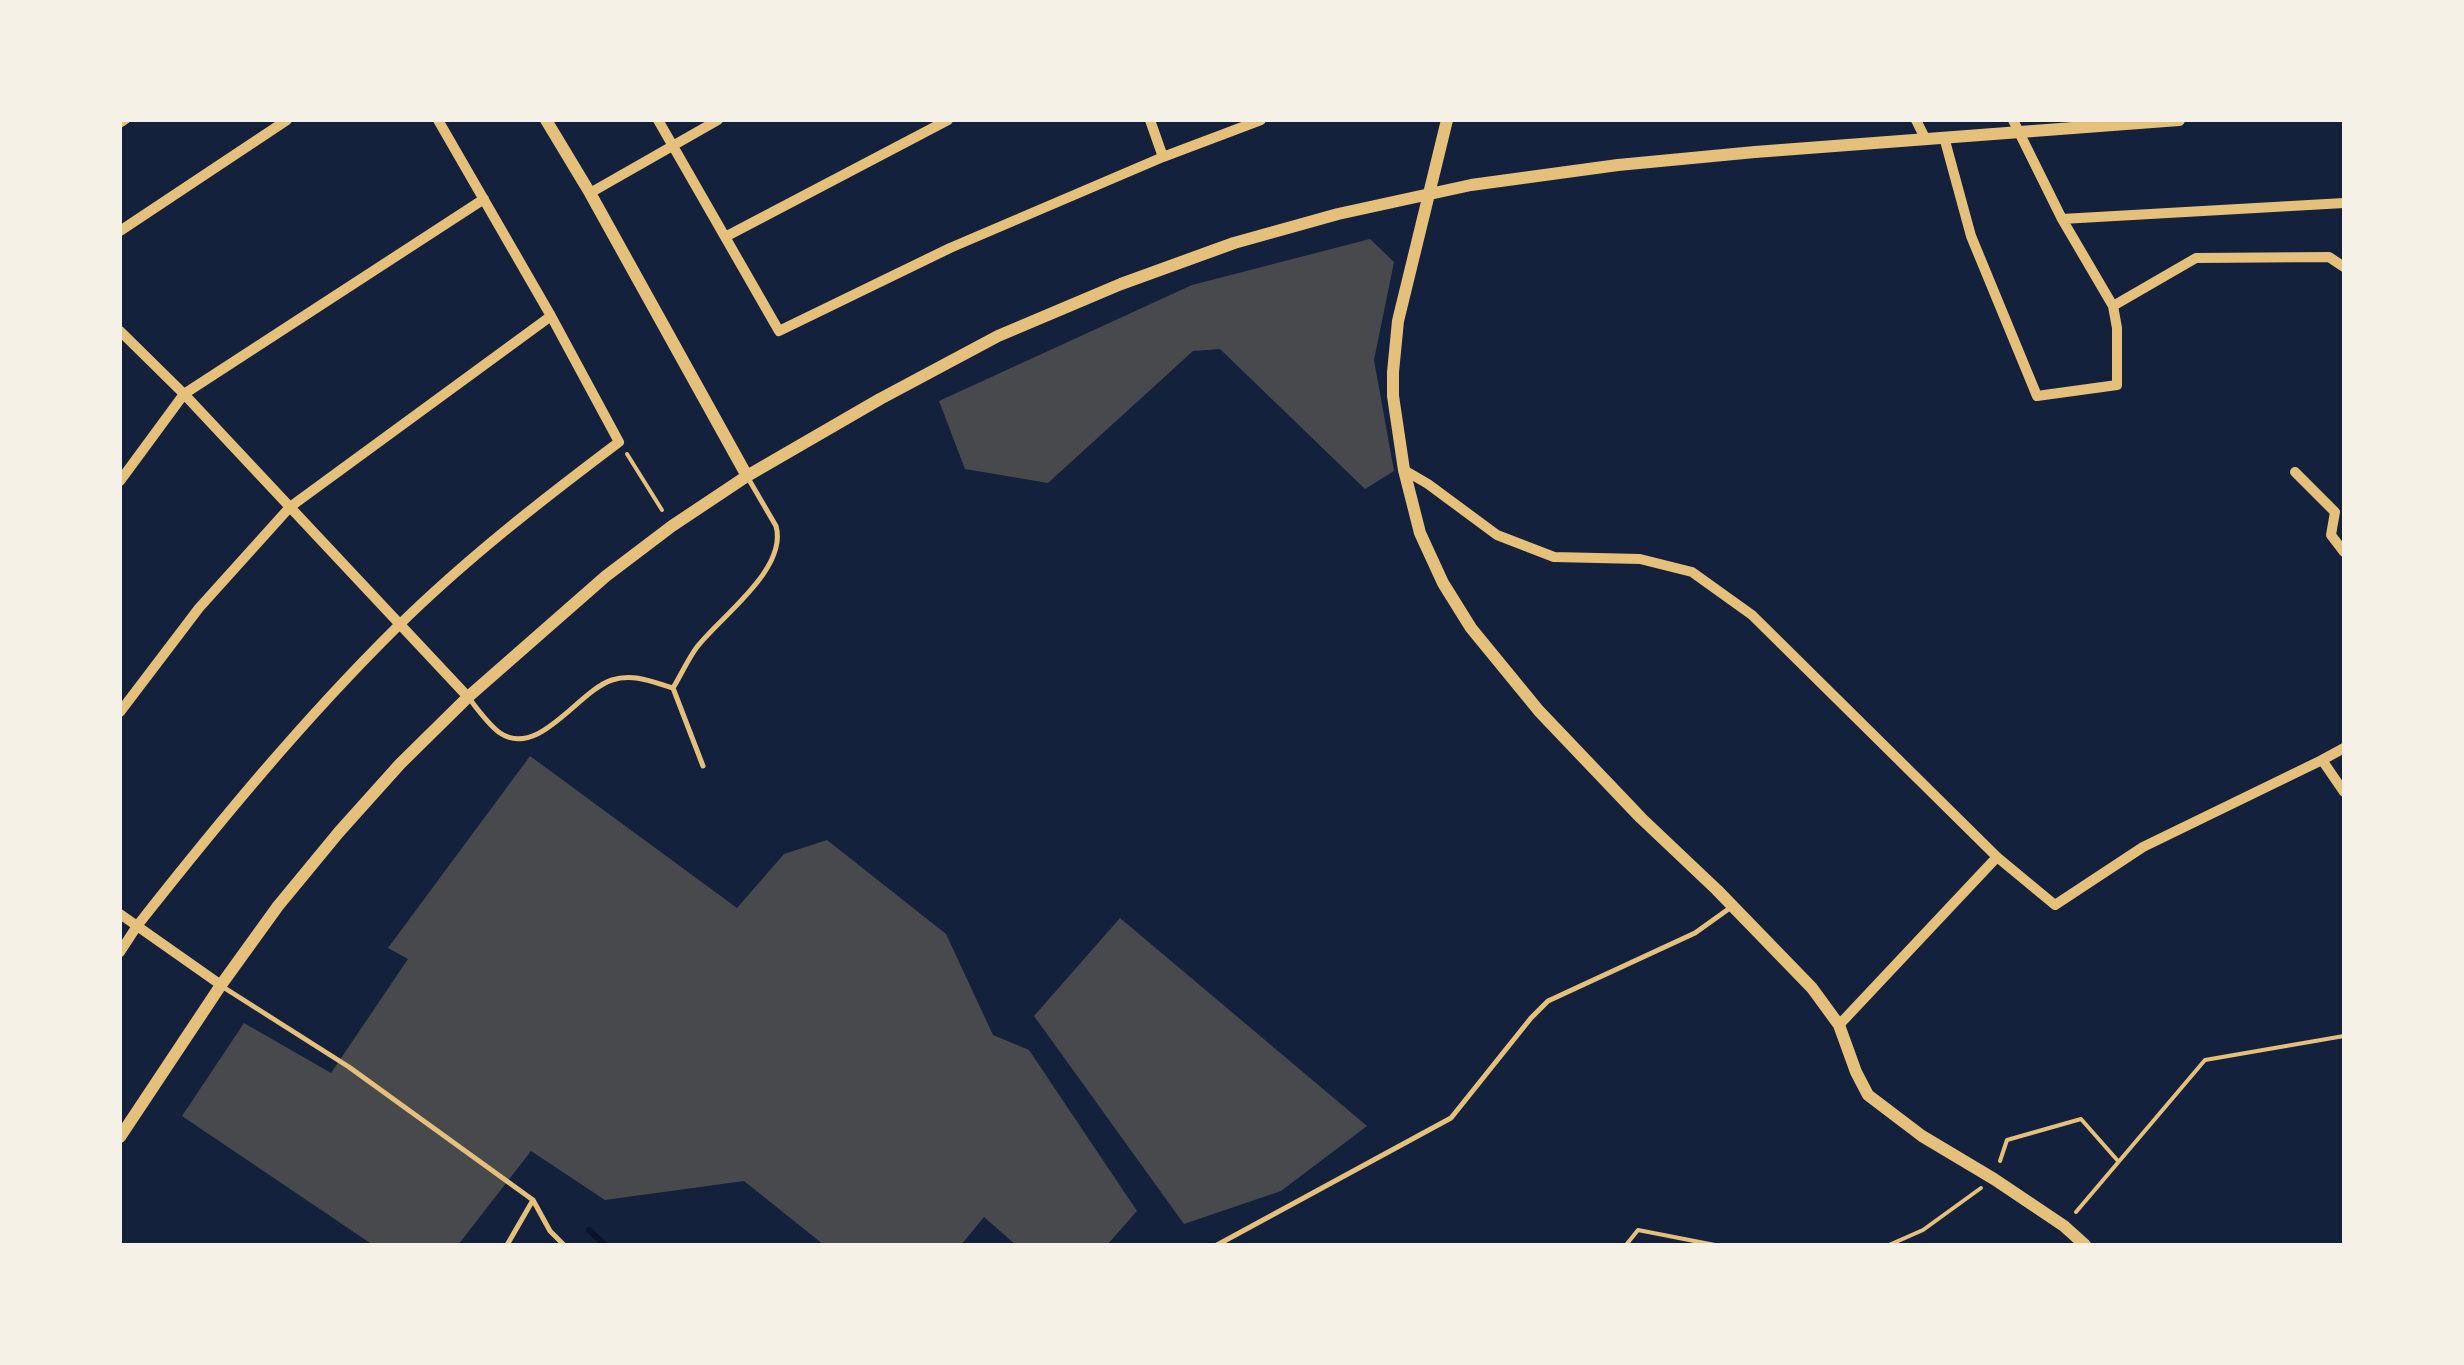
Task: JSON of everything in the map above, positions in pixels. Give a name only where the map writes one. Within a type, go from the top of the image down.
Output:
[{"type":"street","points":[[120,124],[126,120]]},
{"type":"street","points":[[120,231],[286,120]]},
{"type":"street","points":[[120,952],[264,770],[341,684],[400,624],[537,504],[620,442],[438,120]]},
{"type":"street","points":[[546,120],[747,476]]},
{"type":"street","points":[[658,120],[779,331],[950,248],[1163,157],[1262,120]]},
{"type":"street","points":[[590,193],[718,120]]},
{"type":"street","points":[[725,237],[948,120]]},
{"type":"street","points":[[1150,120],[1163,157]]},
{"type":"street","points":[[1447,120],[1398,322],[1393,396],[1404,470],[1420,532],[1443,583],[1471,628],[1539,710],[1812,988],[1839,1025],[1868,1094],[1922,1136],[1994,1178],[2085,1245]]},
{"type":"street","points":[[1916,120],[1925,138]]},
{"type":"street","points":[[120,1137],[278,906],[400,764],[468,697],[581,597],[672,526],[747,476],[880,398],[998,336],[1234,243],[1429,193],[1618,165],[1944,137],[2016,126],[2178,120]]},
{"type":"street","points":[[1944,137],[1971,236],[2037,396],[2117,385],[2113,306],[2062,219],[2016,126]]},
{"type":"street","points":[[120,481],[184,394],[484,200]]},
{"type":"street","points":[[2062,219],[2344,203]]},
{"type":"street","points":[[2113,306],[2196,258],[2328,257],[2344,267]]},
{"type":"street","points":[[120,712],[200,608],[290,507],[552,316]]},
{"type":"street","points":[[120,330],[468,697]]},
{"type":"street","points":[[1404,470],[1497,534],[1554,556],[1640,558],[1692,572],[1752,615],[1997,857],[2055,905],[2144,847],[2344,748]]},
{"type":"street","points":[[2296,472],[2336,512],[2331,535],[2344,552]]},
{"type":"street","points":[[2322,760],[2344,792]]},
{"type":"street","points":[[1839,1025],[1997,857]]},
{"type":"street","points":[[120,914],[221,985]]},
{"type":"lane","points":[[673,688],[695,649],[771,564],[778,535],[747,476]]},
{"type":"lane","points":[[468,697],[504,736],[526,740],[613,680],[636,677],[673,688]]},
{"type":"lane","points":[[673,688],[703,766]]},
{"type":"lane","points":[[1217,1245],[1451,1118],[1548,1000],[1694,933],[1732,906]]},
{"type":"lane","points":[[221,985],[350,1067],[533,1200],[550,1231],[564,1245]]},
{"type":"lane","points":[[507,1245],[533,1200]]},
{"type":"path","points":[[620,442],[672,526]]},
{"type":"path","points":[[2064,1226],[2205,1060],[2344,1036]]},
{"type":"path","points":[[1626,1245],[1638,1230],[1715,1245]]},
{"type":"building","points":[[1370,239],[1394,262],[1374,360],[1394,471],[1365,489],[1220,349],[1193,351],[1048,483],[965,469],[939,401],[1192,285]]},
{"type":"building","points":[[530,756],[737,908],[784,854],[827,840],[946,934],[993,1035],[1029,1050],[1137,1211],[1107,1245],[1016,1245],[984,1217],[961,1245],[824,1245],[744,1181],[605,1200],[531,1151],[458,1245],[373,1245],[182,1116],[244,1023],[331,1073],[408,959],[388,948]]},
{"type":"building","points":[[1120,918],[1367,1126],[1281,1191],[1184,1224],[1034,1016]]},
{"type":"waterway","points":[[589,1230],[605,1245]]}]
